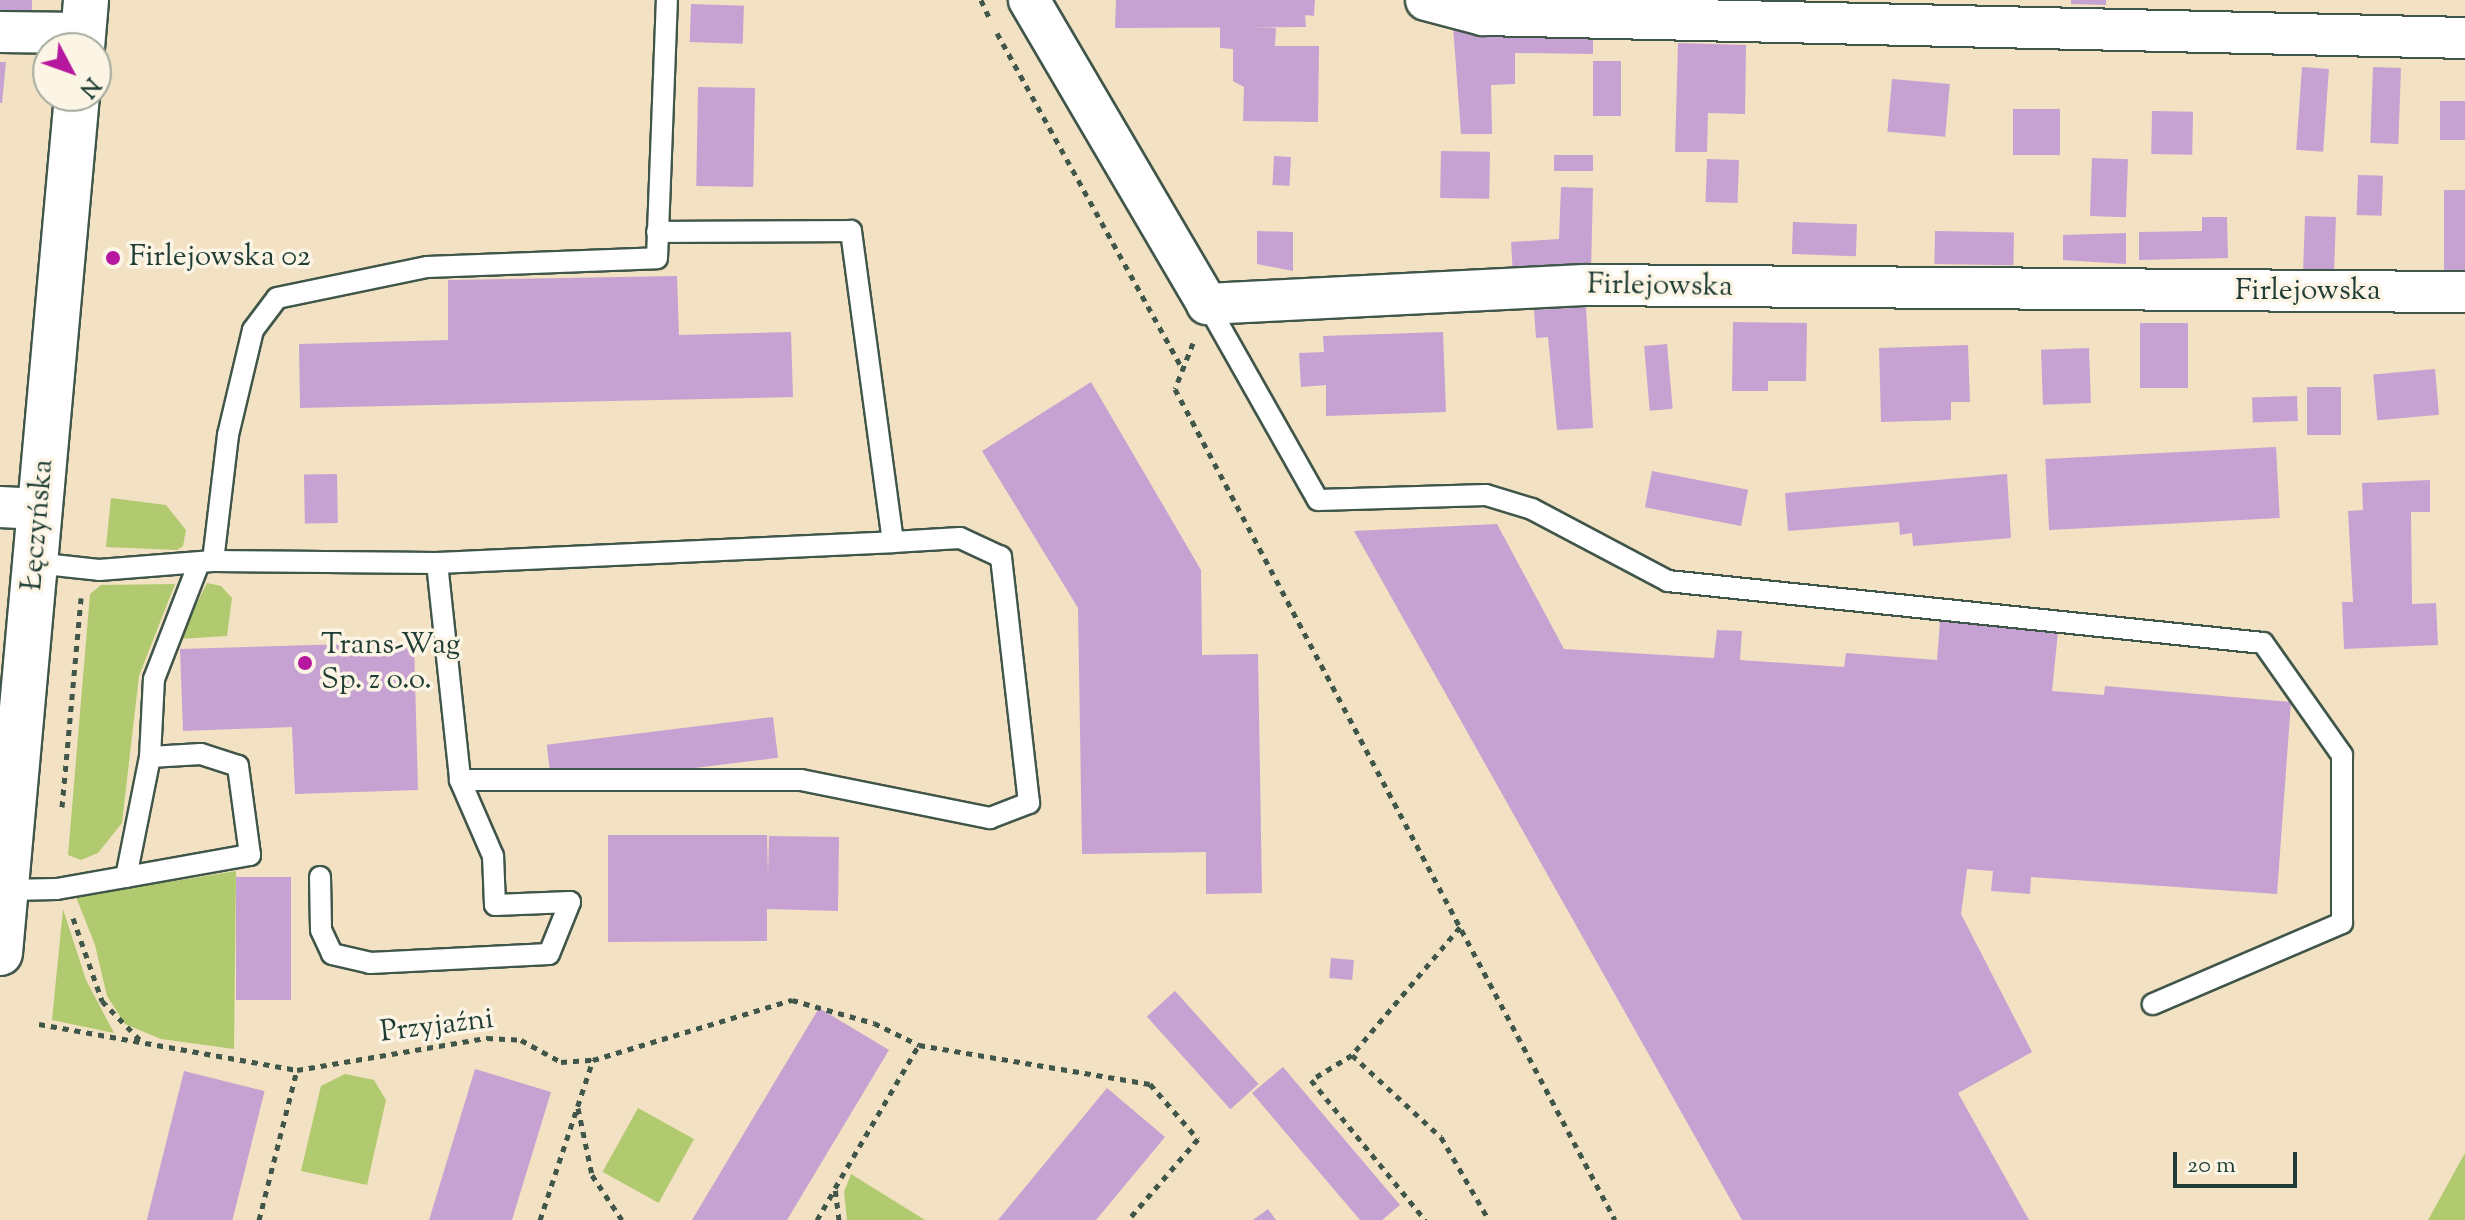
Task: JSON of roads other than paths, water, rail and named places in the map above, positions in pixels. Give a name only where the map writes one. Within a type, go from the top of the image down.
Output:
[{"type":"street","points":[[1029,0],[1207,304]]},
{"type":"street","points":[[1426,0],[1483,15],[2465,38]]},
{"type":"street","points":[[0,32],[84,27]]},
{"type":"street","name":"Łęczyńska","points":[[2,920],[35,563],[20,508],[75,112]]},
{"type":"street","name":"Firlejowska","points":[[1207,304],[1584,285],[2465,292]]},
{"type":"lane","points":[[126,877],[150,757],[154,679],[206,562],[228,435],[253,330],[277,298],[427,267],[657,258],[667,0]]},
{"type":"lane","points":[[657,232],[851,231],[893,542]]},
{"type":"lane","points":[[1207,304],[1318,500],[1486,495],[1532,509],[1668,581],[2263,643],[2342,755],[2342,923],[2153,1004]]},
{"type":"lane","points":[[35,563],[84,569],[206,562],[437,563],[960,538],[1001,557],[1029,803],[990,818],[801,780],[460,780]]},
{"type":"lane","points":[[320,877],[321,930],[332,954],[370,963],[549,954],[570,902],[495,905],[493,856],[460,780],[437,563]]},
{"type":"lane","points":[[2,920],[57,889],[250,855],[238,766],[201,754],[150,757]]},
{"type":"place","name":"Firlejowska 02","points":[[113,258]]},
{"type":"place","name":"Trans-Wag Sp. z o.o.","points":[[305,663]]}]
